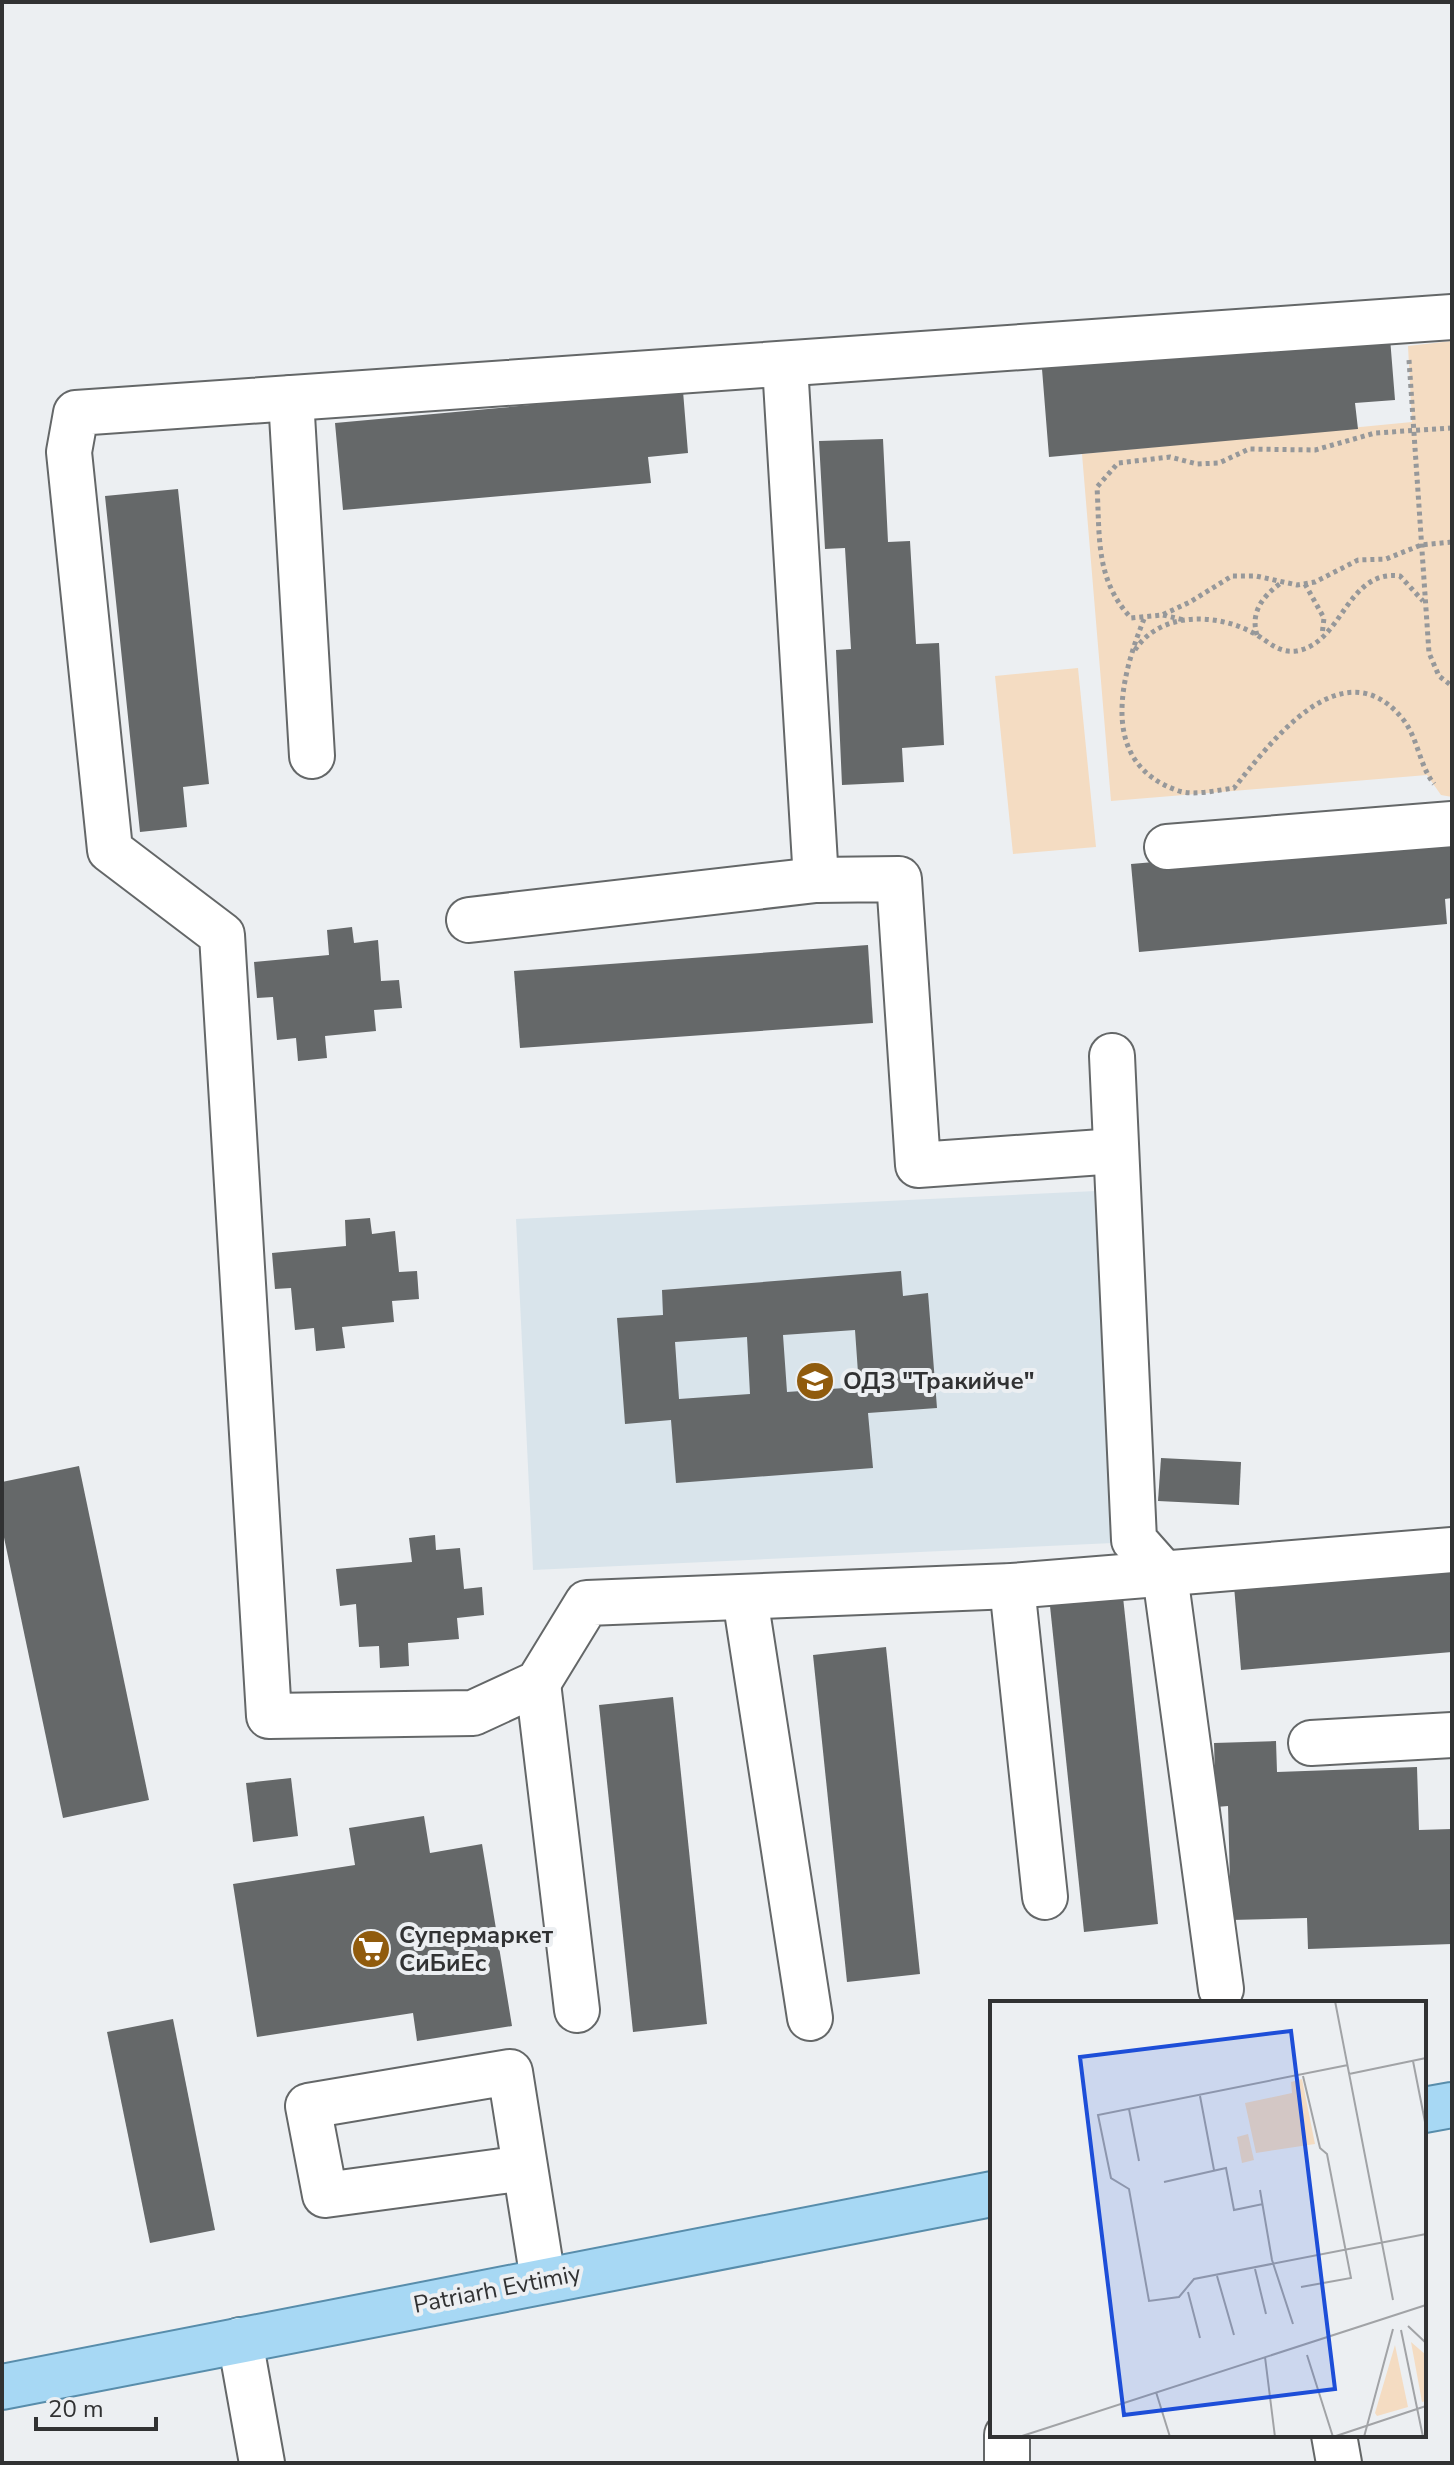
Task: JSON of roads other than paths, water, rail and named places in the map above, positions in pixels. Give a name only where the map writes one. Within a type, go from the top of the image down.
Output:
[{"type":"main road","points":[[1426,2110],[1452,2105]]},
{"type":"main road","name":"Patriarh Evtimiy","points":[[2,2387],[990,2194]]},
{"type":"street","points":[[1452,317],[76,413],[69,452],[110,850],[222,935],[269,1716],[473,1713],[538,1683],[587,1603],[1012,1586],[1452,1550]]},
{"type":"street","points":[[785,365],[816,880]]},
{"type":"street","points":[[291,398],[312,756]]},
{"type":"street","points":[[1167,847],[1447,809]]},
{"type":"street","points":[[469,920],[816,880],[899,879],[918,1165],[1116,1151]]},
{"type":"street","points":[[1112,1056],[1134,1540],[1165,1575],[1221,1989]]},
{"type":"street","points":[[1012,1586],[1045,1897]]},
{"type":"street","points":[[745,1598],[810,2018]]},
{"type":"street","points":[[538,1683],[577,2010]]},
{"type":"street","points":[[1311,1743],[1452,1735]]},
{"type":"street","points":[[525,2168],[325,2195],[308,2106],[510,2072],[543,2280]]},
{"type":"street","points":[[240,2340],[262,2463]]},
{"type":"street","points":[[1007,2437],[1007,2463]]},
{"type":"street","points":[[1334,2437],[1339,2463]]},
{"type":"place","name":"ОДЗ \"Тракийче\"","points":[[815,1381]]},
{"type":"place","name":"Супермаркет СиБиЕс","points":[[371,1949]]}]
